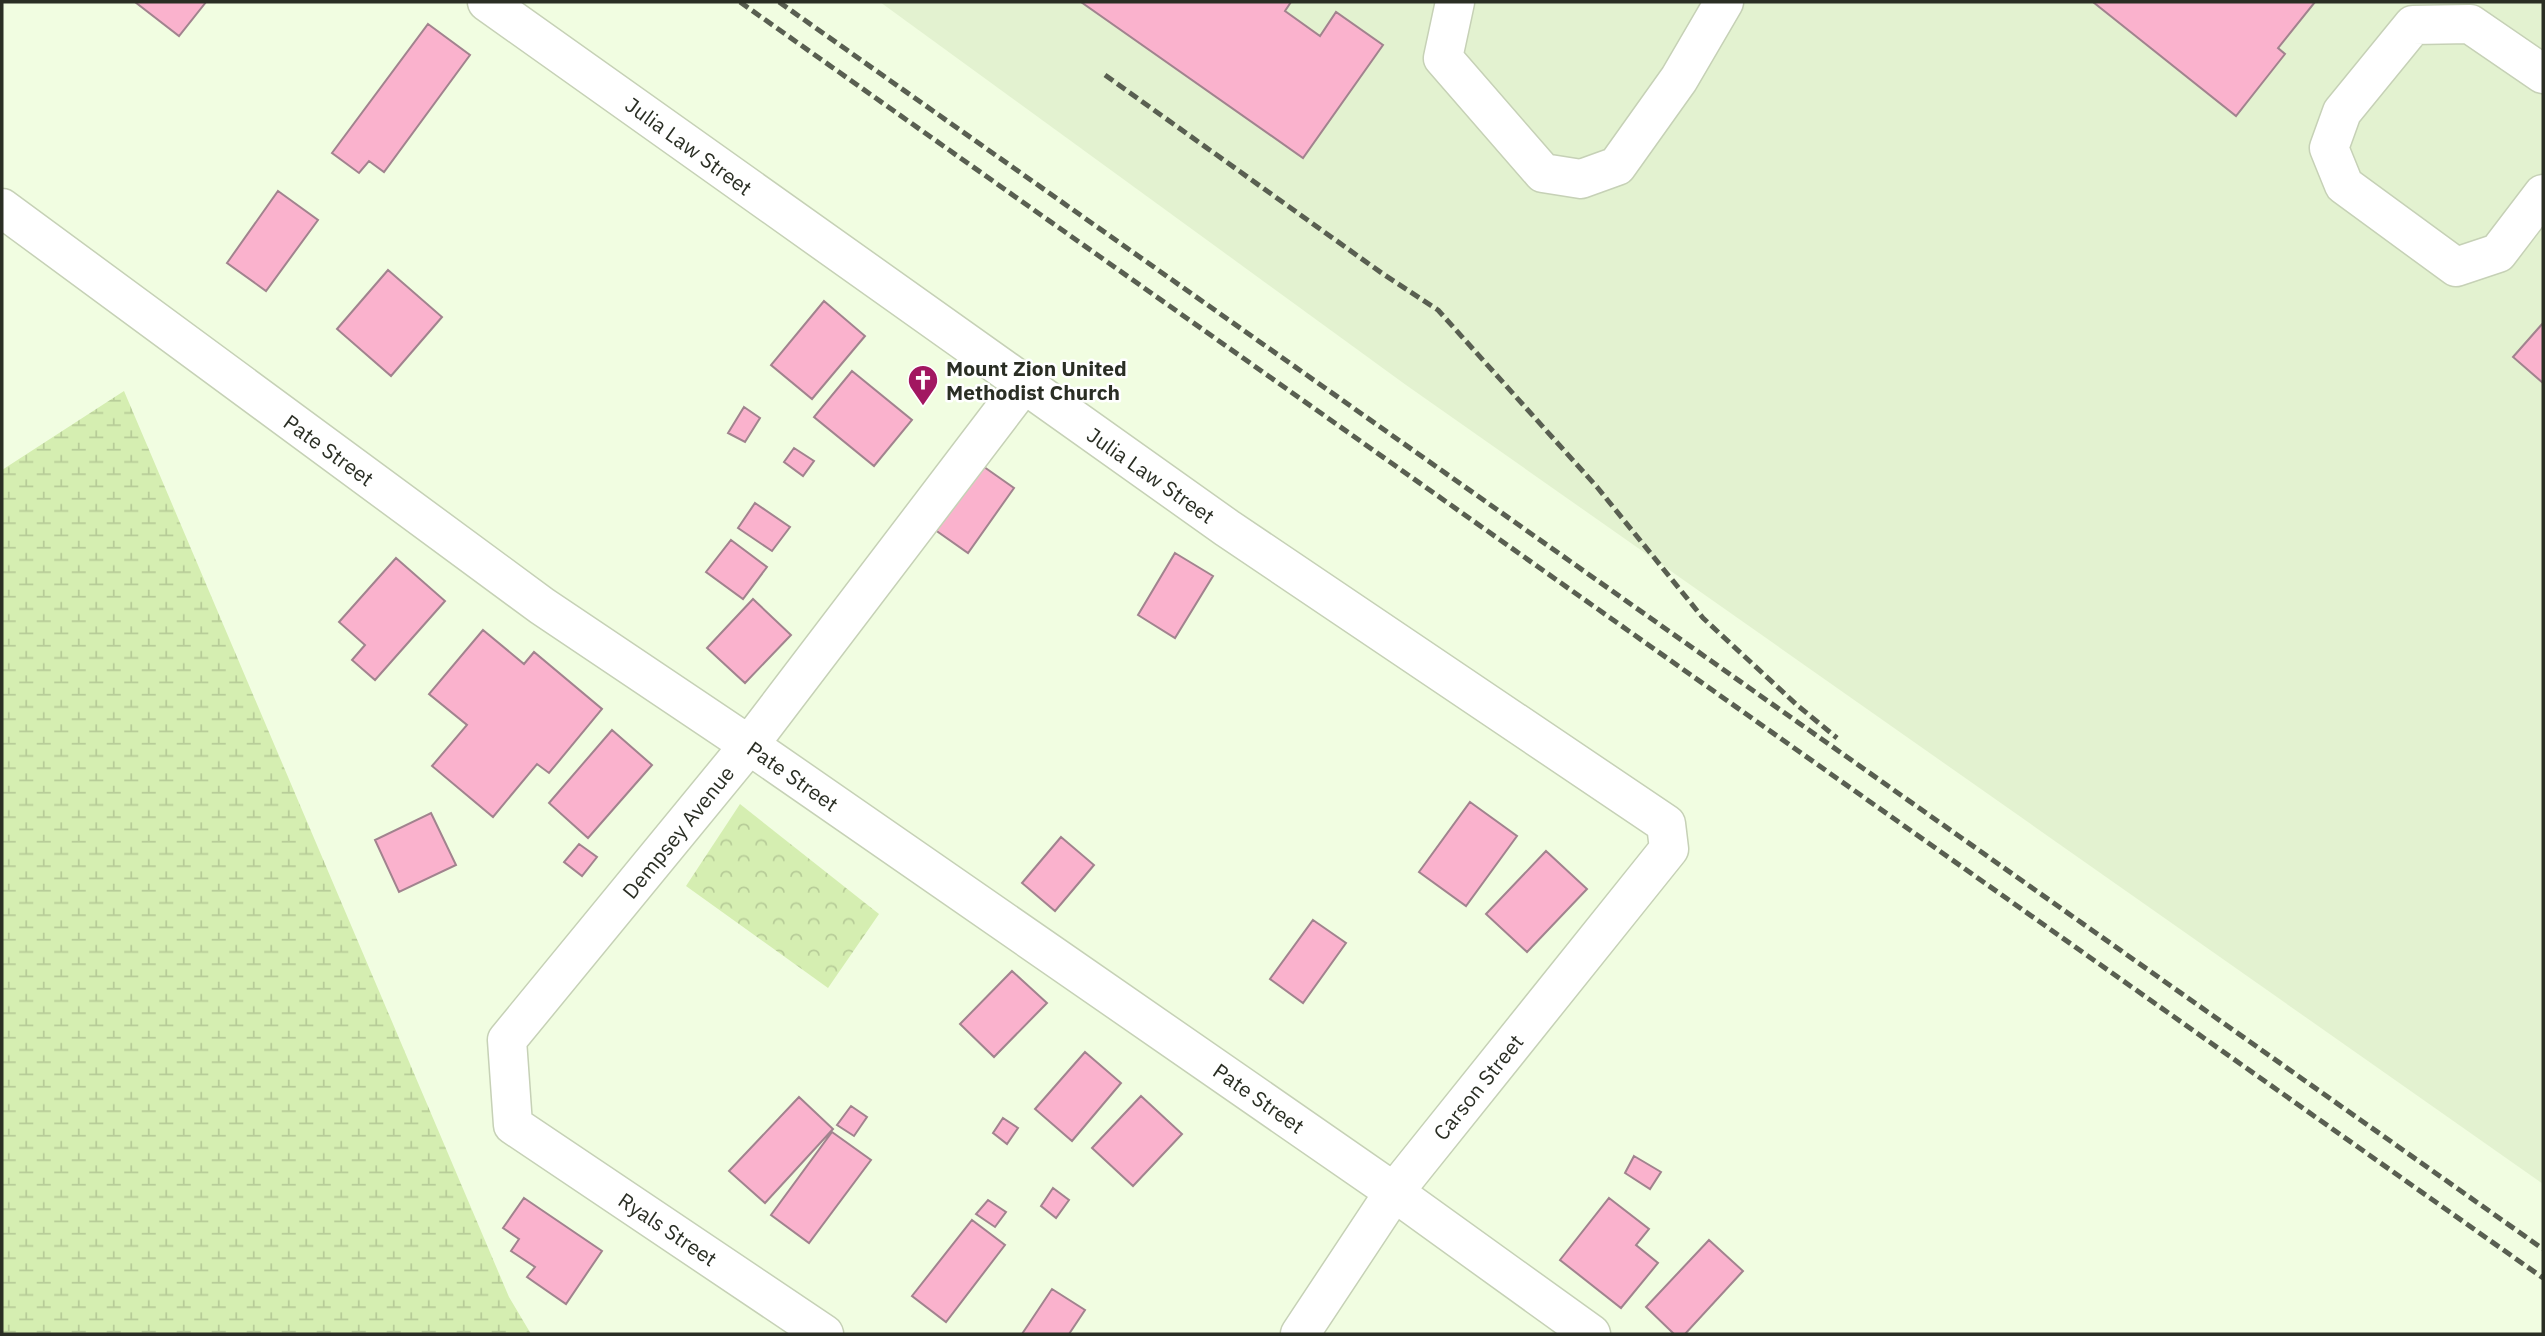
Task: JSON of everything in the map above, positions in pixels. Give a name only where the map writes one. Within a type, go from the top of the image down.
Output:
[{"type":"street","name":"Julia Law Street","points":[[487,2],[1227,528],[1666,824],[1669,849]]},
{"type":"street","points":[[1455,2],[1443,58],[1544,173],[1581,179],[1617,166],[1679,79],[1724,2]]},
{"type":"street","points":[[2543,74],[2470,24],[2413,25],[2342,112],[2329,148],[2344,185],[2456,267],[2498,253],[2543,194]]},
{"type":"street","name":"Pate Street","points":[[2,208],[542,607],[749,745],[1394,1192],[1591,1334]]},
{"type":"street","name":"Dempsey Avenue","points":[[513,1125],[507,1040],[749,745],[1023,385]]},
{"type":"street","name":"Carson Street","points":[[1300,1334],[1394,1192],[1669,849]]},
{"type":"street","name":"Ryals Street","points":[[513,1125],[824,1334]]},
{"type":"shaded area","points":[[880,2],[2543,2],[2543,1184],[1406,385]]},
{"type":"green space","points":[[124,391],[509,1297],[531,1334],[2,1334],[2,470]]},
{"type":"green space","points":[[740,804],[879,914],[828,988],[686,886]]},
{"type":"building","points":[[135,2],[206,2],[179,36]]},
{"type":"building","points":[[1081,2],[1291,2],[1285,11],[1320,36],[1336,12],[1383,45],[1303,158]]},
{"type":"building","points":[[2093,2],[2315,2],[2278,48],[2285,54],[2236,116]]},
{"type":"building","points":[[428,24],[470,55],[384,172],[369,161],[359,173],[332,153]]},
{"type":"building","points":[[278,191],[318,220],[266,291],[227,263]]},
{"type":"building","points":[[388,270],[442,317],[391,376],[337,329]]},
{"type":"building","points":[[824,301],[865,336],[812,399],[771,365]]},
{"type":"building","points":[[2543,323],[2543,383],[2513,357]]},
{"type":"building","points":[[852,371],[912,420],[874,466],[814,417]]},
{"type":"building","points":[[744,407],[760,418],[745,442],[728,433]]},
{"type":"building","points":[[794,448],[814,461],[803,476],[784,462]]},
{"type":"building","points":[[977,462],[1014,488],[968,553],[931,527]]},
{"type":"building","points":[[755,503],[790,527],[772,551],[738,528]]},
{"type":"building","points":[[731,540],[767,567],[743,599],[706,572]]},
{"type":"building","points":[[1175,553],[1213,576],[1175,638],[1138,615]]},
{"type":"building","points":[[396,558],[445,601],[375,680],[352,660],[365,645],[339,622]]},
{"type":"building","points":[[753,599],[791,635],[745,683],[707,648]]},
{"type":"building","points":[[483,630],[524,664],[534,652],[602,709],[549,773],[537,764],[493,817],[432,766],[467,725],[429,694]]},
{"type":"building","points":[[612,730],[652,765],[588,838],[549,803]]},
{"type":"building","points":[[1470,802],[1517,836],[1466,906],[1419,872]]},
{"type":"building","points":[[431,813],[456,865],[399,892],[375,840]]},
{"type":"building","points":[[1061,837],[1094,865],[1055,911],[1022,883]]},
{"type":"building","points":[[579,844],[597,857],[582,876],[564,862]]},
{"type":"building","points":[[1546,851],[1587,889],[1527,952],[1486,914]]},
{"type":"building","points":[[1313,920],[1346,943],[1303,1003],[1270,979]]},
{"type":"building","points":[[1012,971],[1047,1003],[994,1057],[960,1024]]},
{"type":"building","points":[[1085,1052],[1121,1083],[1072,1141],[1035,1109]]},
{"type":"building","points":[[1141,1096],[1182,1134],[1133,1186],[1092,1148]]},
{"type":"building","points":[[799,1097],[833,1129],[765,1203],[729,1171]]},
{"type":"building","points":[[851,1106],[867,1117],[854,1136],[837,1125]]},
{"type":"building","points":[[1003,1118],[1018,1128],[1007,1144],[993,1133]]},
{"type":"building","points":[[832,1132],[871,1160],[809,1243],[771,1215]]},
{"type":"building","points":[[1634,1156],[1661,1172],[1650,1189],[1625,1173]]},
{"type":"building","points":[[1053,1188],[1069,1200],[1056,1218],[1041,1206]]},
{"type":"building","points":[[524,1198],[602,1251],[566,1304],[527,1277],[535,1267],[511,1251],[519,1239],[503,1228]]},
{"type":"building","points":[[1609,1198],[1649,1229],[1636,1245],[1658,1263],[1621,1308],[1560,1260]]},
{"type":"building","points":[[988,1200],[1006,1212],[995,1227],[976,1214]]},
{"type":"building","points":[[972,1220],[1005,1245],[946,1322],[912,1296]]},
{"type":"building","points":[[1709,1240],[1743,1271],[1685,1334],[1674,1334],[1646,1307]]},
{"type":"building","points":[[1052,1289],[1085,1310],[1069,1334],[1022,1334]]},
{"type":"railway","points":[[740,2],[2543,1278]]},
{"type":"railway","points":[[779,2],[2543,1249]]},
{"type":"railway","points":[[1105,75],[1383,274],[1438,310],[1597,487],[1703,618],[1797,705],[1837,738]]},
{"type":"place","name":"Mount Zion United Methodist Church","points":[[923,407]]}]
